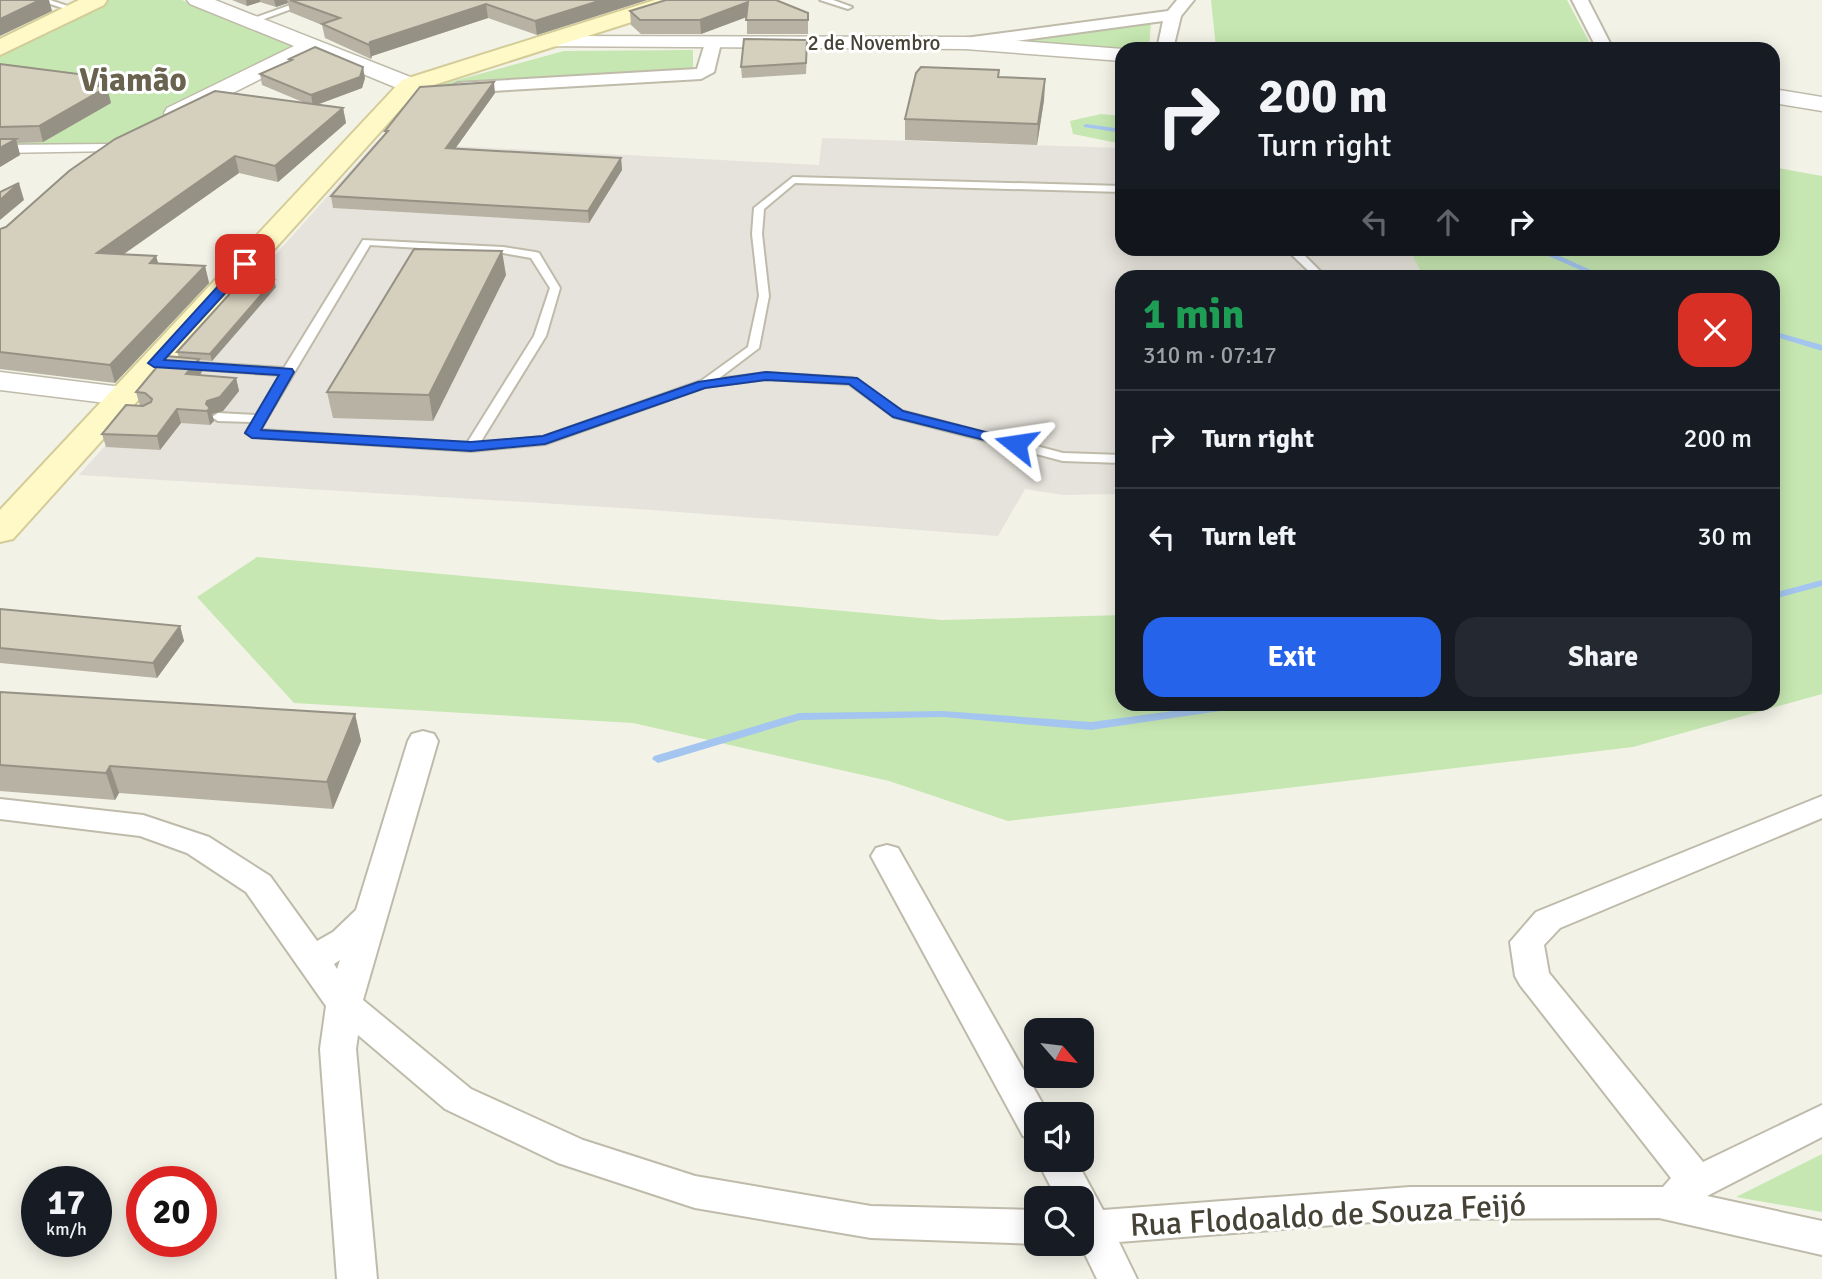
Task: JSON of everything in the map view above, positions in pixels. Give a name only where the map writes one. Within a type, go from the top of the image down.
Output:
[{"type":"main road","points":[[0,48],[96,0]]},
{"type":"main road","points":[[0,531],[118,406],[154,363],[410,85],[677,0]]},
{"type":"street","points":[[197,0],[410,85],[434,89],[694,75],[705,72],[713,43]]},
{"type":"street","points":[[1167,42],[1173,15],[1186,0]]},
{"type":"street","points":[[1580,0],[1601,42]]},
{"type":"street","points":[[965,43],[1173,15]]},
{"type":"street","name":"2 de Novembro","points":[[543,42],[965,43],[1115,54]]},
{"type":"street","points":[[154,124],[313,45]]},
{"type":"street","points":[[1780,97],[1822,104]]},
{"type":"street","points":[[74,174],[132,136]]},
{"type":"street","points":[[0,149],[110,148]]},
{"type":"street","points":[[0,381],[118,406]]},
{"type":"street","points":[[358,1279],[338,1049],[344,1004],[423,741]]},
{"type":"street","points":[[1697,1184],[1532,976],[1527,942],[1548,920],[1822,806]]},
{"type":"street","points":[[0,809],[143,827],[198,845],[258,884],[344,1004],[458,1099],[572,1152],[695,1192],[871,1222],[1024,1227]]},
{"type":"street","points":[[887,856],[1024,1103]]},
{"type":"street","points":[[313,960],[345,941],[371,915]]},
{"type":"street","points":[[1658,1202],[1822,1121]]},
{"type":"street","name":"Rua Flodoaldo de Souza Feijó","points":[[1094,1215],[1410,1203],[1658,1202],[1822,1238]]},
{"type":"street","points":[[1094,1236],[1117,1279]]},
{"type":"lane","points":[[42,0],[75,10]]},
{"type":"lane","points":[[250,21],[312,0]]},
{"type":"lane","points":[[824,0],[848,7]]},
{"type":"lane","points":[[703,384],[753,348],[764,296],[757,234],[759,208],[793,180],[1115,189]]},
{"type":"lane","points":[[471,447],[540,336],[555,288],[535,255],[503,250],[366,242],[252,433],[471,447],[545,440],[703,384],[766,376],[852,380],[898,414],[1063,457],[1115,459]]},
{"type":"lane","points":[[1298,256],[1313,270]]},
{"type":"lane","points":[[154,363],[287,372]]},
{"type":"lane","points":[[218,417],[260,419]]},
{"type":"shaded area","points":[[822,138],[1115,148],[1115,256],[1413,256],[1420,270],[1115,270],[1115,494],[1063,495],[1025,489],[998,536],[638,509],[79,475],[376,142],[819,165]]},
{"type":"green space","points":[[103,0],[182,0],[293,47],[107,144],[0,145],[0,52]]},
{"type":"green space","points":[[1211,0],[1567,0],[1589,42],[1215,42]]},
{"type":"green space","points":[[1151,22],[1150,42],[1115,42],[1115,48],[1009,43]]},
{"type":"green space","points":[[693,50],[693,69],[435,86],[564,51]]},
{"type":"green space","points":[[1101,114],[1115,115],[1115,143],[1073,134],[1070,121]]},
{"type":"green space","points":[[1780,168],[1822,176],[1822,694],[1780,706],[1780,270],[1420,270],[1413,256],[1780,256]]},
{"type":"green space","points":[[257,557],[942,620],[1115,615],[1115,711],[1761,711],[1633,747],[1008,821],[889,781],[633,723],[294,703],[197,597]]},
{"type":"green space","points":[[1822,1154],[1822,1212],[1736,1197]]},
{"type":"building","points":[[0,0],[40,0],[0,19]]},
{"type":"building","points":[[290,0],[602,0],[535,21],[486,4],[370,42],[369,45],[322,24],[340,18]]},
{"type":"building","points":[[666,0],[776,0],[808,13],[808,20],[746,20],[748,2],[700,20],[640,20],[630,11]]},
{"type":"building","points":[[744,39],[807,40],[806,63],[741,67]]},
{"type":"building","points":[[315,47],[363,67],[360,77],[311,95],[260,74],[292,60],[289,59]]},
{"type":"building","points":[[0,64],[102,77],[88,85],[107,87],[39,126],[0,127]]},
{"type":"building","points":[[921,67],[999,70],[998,77],[1045,79],[1038,124],[905,119],[916,73]]},
{"type":"building","points":[[494,82],[446,148],[621,158],[588,211],[331,196],[388,131],[385,131],[420,87]]},
{"type":"building","points":[[215,91],[343,108],[275,166],[235,156],[97,253],[156,256],[150,263],[205,266],[110,365],[0,352],[0,229],[6,227],[69,171],[115,139]]},
{"type":"building","points":[[0,139],[16,139],[0,148]]},
{"type":"building","points":[[19,183],[0,200],[0,192]]},
{"type":"building","points":[[414,249],[502,251],[429,395],[327,392]]},
{"type":"building","points":[[244,278],[274,280],[210,354],[177,352]]},
{"type":"building","points":[[166,356],[199,359],[186,374],[236,378],[220,397],[207,401],[206,404],[210,408],[207,411],[177,409],[157,436],[102,434],[126,405],[143,406],[151,402],[152,399],[145,393],[136,392]]},
{"type":"building","points":[[0,609],[180,626],[153,663],[0,648]]},
{"type":"building","points":[[0,692],[355,714],[327,782],[110,766],[106,773],[0,765]]},
{"type":"waterway","points":[[1086,126],[1115,130]]},
{"type":"waterway","points":[[1553,256],[1586,270]]},
{"type":"waterway","points":[[1780,335],[1822,348]]},
{"type":"waterway","points":[[1780,594],[1822,583]]},
{"type":"waterway","points":[[658,759],[799,717],[943,714],[1091,726],[1197,711]]},
{"type":"district","name":"Viamão","points":[[133,80]]},
{"type":"route","points":[[245,264],[154,363],[287,372],[252,433],[471,447],[545,440],[703,384],[766,376],[852,380],[898,414],[1016,444]]}]
